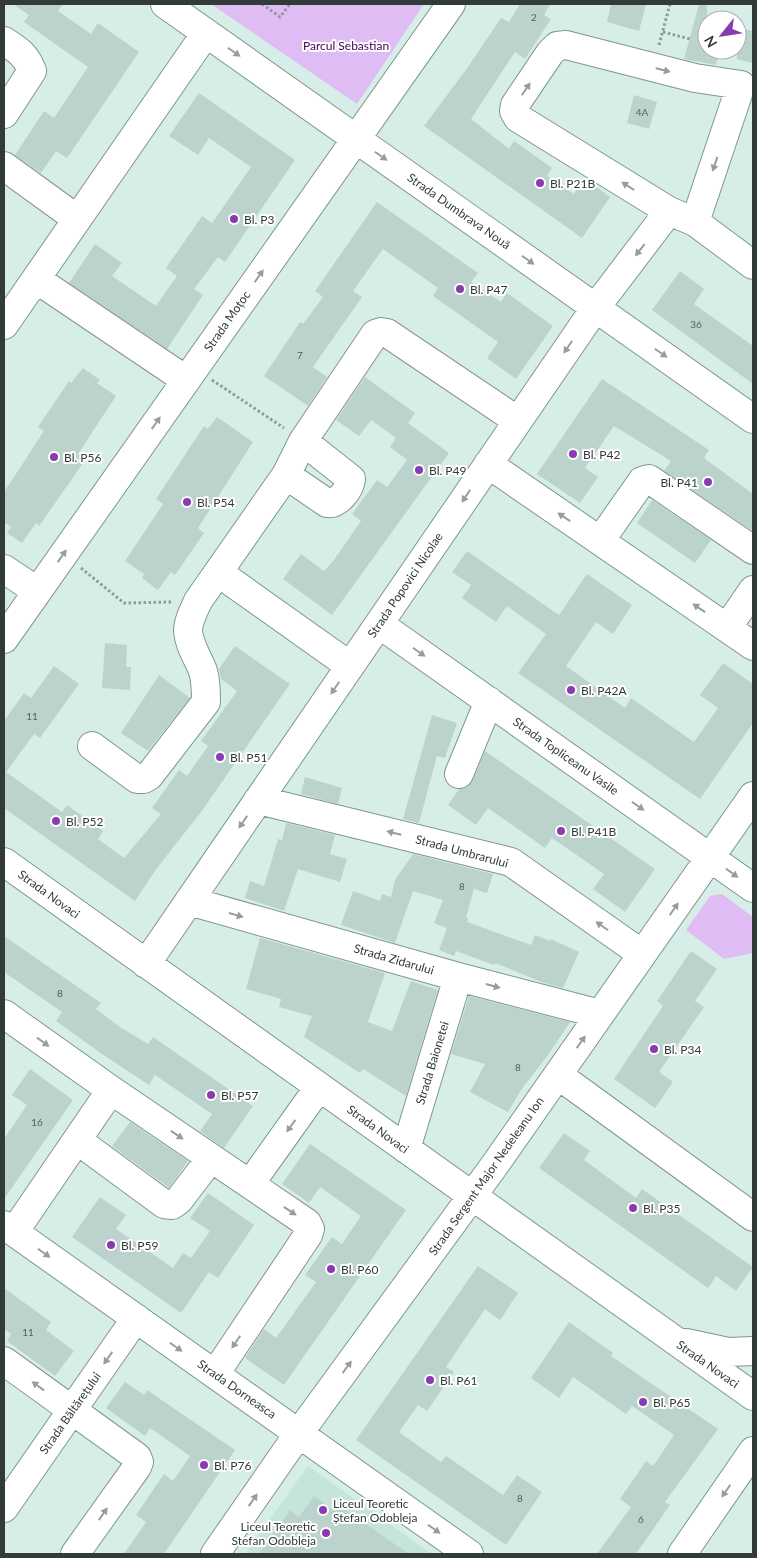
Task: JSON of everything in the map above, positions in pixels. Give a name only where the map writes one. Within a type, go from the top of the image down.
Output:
[{"type":"street","name":"Strada Dumbrava Nouă","points":[[166,4],[753,419]]},
{"type":"street","name":"Strada Moțoc","points":[[4,639],[451,4]]},
{"type":"street","points":[[4,325],[206,33]]},
{"type":"street","points":[[4,40],[28,60],[32,71],[4,114]]},
{"type":"street","points":[[695,222],[747,87],[695,78],[566,45],[557,46],[550,53],[515,105],[514,111],[518,118],[670,211],[695,222],[753,265]]},
{"type":"street","points":[[4,166],[77,219]]},
{"type":"street","name":"Strada Popovici Nicolae","points":[[146,964],[596,307],[670,211]]},
{"type":"street","points":[[36,279],[190,374]]},
{"type":"street","points":[[92,746],[137,779],[144,780],[206,702],[203,672],[190,642],[188,630],[190,618],[198,601],[286,475],[303,441],[375,334],[387,333],[518,421]]},
{"type":"street","points":[[286,475],[331,504],[336,502],[350,484],[351,479],[347,474],[303,441]]},
{"type":"street","points":[[488,464],[753,646]]},
{"type":"street","points":[[600,541],[642,481],[649,479],[753,550]]},
{"type":"street","points":[[4,569],[37,591]]},
{"type":"street","points":[[219,573],[350,666]]},
{"type":"street","points":[[727,628],[753,590]]},
{"type":"street","name":"Strada Topliceanu Vasile","points":[[379,624],[753,888]]},
{"type":"street","points":[[459,774],[489,701]]},
{"type":"street","name":"Strada Sergent Major Nedeleanu Ion","points":[[215,1554],[299,1433],[558,1075],[753,796]]},
{"type":"street","name":"Strada Umbrarului","points":[[258,800],[511,862],[642,954]]},
{"type":"street","name":"Strada Novaci","points":[[5,867],[146,964],[753,1396]]},
{"type":"street","name":"Strada Zidarului","points":[[189,901],[458,977],[600,1014]]},
{"type":"street","name":"Strada Baionetei","points":[[406,1149],[458,977]]},
{"type":"street","points":[[4,1014],[111,1090],[307,1223],[310,1229],[308,1235],[215,1374]]},
{"type":"street","points":[[558,1075],[753,1217]]},
{"type":"street","points":[[250,1184],[319,1087]]},
{"type":"street","points":[[9,1228],[77,1140],[111,1090]]},
{"type":"street","points":[[77,1140],[164,1204],[172,1205],[179,1200],[211,1158]]},
{"type":"street","name":"Strada Dorneasca","points":[[9,1228],[469,1554]]},
{"type":"street","name":"Strada Băltărețului","points":[[4,1508],[136,1318]]},
{"type":"street","points":[[673,1339],[728,1352],[753,1352]]},
{"type":"street","points":[[4,1361],[137,1457],[139,1462],[75,1554]]},
{"type":"street","points":[[682,1554],[753,1451]]},
{"type":"path","points":[[262,4],[280,17],[290,4]]},
{"type":"path","points":[[654,68],[670,4]]},
{"type":"path","points":[[663,32],[690,39]]},
{"type":"path","points":[[190,374],[303,441]]},
{"type":"path","points":[[64,554],[124,603],[198,601]]},
{"type":"shaded area","name":"Liceul Teoretic Ștefan Odobleja","points":[[308,1466],[432,1554],[245,1554]]},
{"type":"green space","name":"Parcul Sebastian","points":[[211,4],[424,4],[357,104]]},
{"type":"green space","points":[[722,894],[753,917],[753,953],[724,959],[686,930],[710,896]]},
{"type":"building","points":[[13,4],[63,4],[58,11],[91,34],[98,23],[139,52],[67,158],[56,151],[41,173],[15,155],[44,111],[54,118],[88,67],[24,22],[29,15]]},
{"type":"building","points":[[520,4],[550,4],[544,15],[551,19],[525,59],[515,52],[471,119],[509,149],[514,141],[552,168],[547,176],[574,194],[584,178],[610,197],[582,238],[424,126],[468,67],[501,18],[509,22]]},
{"type":"building","points":[[611,4],[646,4],[639,31],[607,22]]},
{"type":"building","points":[[699,4],[707,4],[707,10],[697,10]]},
{"type":"building","points":[[697,11],[697,60],[717,60],[716,65],[684,59]]},
{"type":"building","points":[[747,30],[753,31],[753,63],[741,60],[747,60]]},
{"type":"building","name":"Bl. P3","points":[[199,93],[295,160],[225,262],[218,257],[194,289],[203,295],[167,349],[69,283],[95,244],[122,263],[112,276],[156,306],[177,276],[166,268],[202,216],[212,223],[251,167],[209,138],[198,155],[169,136]]},
{"type":"building","points":[[634,95],[657,102],[649,129],[627,123]]},
{"type":"building","name":"Bl. P47","points":[[377,202],[478,273],[471,282],[501,302],[507,293],[553,326],[516,379],[487,358],[498,342],[433,296],[438,288],[383,249],[353,291],[362,297],[313,367],[327,377],[308,406],[264,376],[300,322],[303,324],[323,297],[315,291]]},
{"type":"building","points":[[680,271],[704,289],[694,304],[753,346],[753,384],[652,310]]},
{"type":"building","name":"Bl. P56","points":[[83,368],[100,380],[97,383],[116,396],[78,454],[86,459],[39,526],[36,523],[22,543],[7,533],[11,527],[4,522],[4,492],[44,431],[38,427],[69,381],[71,383]]},
{"type":"building","name":"Bl. P49","points":[[365,377],[415,413],[408,423],[449,453],[332,615],[283,579],[301,554],[324,571],[361,521],[352,514],[377,480],[387,487],[407,460],[390,447],[396,438],[371,420],[359,436],[336,420]]},
{"type":"building","points":[[602,379],[709,450],[704,458],[753,494],[753,531],[664,471],[671,461],[614,426],[585,468],[598,477],[580,503],[537,474]]},
{"type":"building","name":"Bl. P54","points":[[217,417],[253,442],[198,528],[204,533],[175,575],[171,572],[158,590],[142,578],[144,574],[125,561],[163,504],[156,499],[204,426],[208,429]]},
{"type":"building","points":[[652,500],[711,540],[695,563],[637,523]]},
{"type":"building","name":"Bl. P42A","points":[[467,551],[559,615],[587,574],[632,605],[613,634],[596,622],[566,666],[625,708],[631,698],[694,742],[718,708],[700,695],[723,663],[753,684],[753,723],[700,799],[518,673],[546,634],[507,606],[496,622],[462,598],[471,585],[452,572]]},
{"type":"building","points":[[105,643],[127,645],[126,667],[131,667],[130,690],[102,688]]},
{"type":"building","points":[[235,646],[290,684],[201,812],[157,868],[135,901],[4,808],[4,721],[24,693],[31,698],[54,666],[79,684],[40,738],[34,734],[6,772],[62,812],[67,805],[103,831],[98,839],[124,858],[161,814],[152,808],[179,770],[187,776],[208,746],[201,741],[237,691],[221,679],[219,669]]},
{"type":"building","points":[[159,675],[190,698],[148,751],[121,733]]},
{"type":"building","points":[[432,715],[457,723],[445,758],[437,756],[419,823],[403,819]]},
{"type":"building","name":"Bl. P41B","points":[[485,751],[655,869],[625,912],[593,889],[604,874],[552,838],[545,848],[488,808],[476,825],[448,805],[459,789],[468,787],[473,780]]},
{"type":"building","points":[[305,777],[342,788],[338,804],[301,794]]},
{"type":"building","points":[[286,823],[335,835],[330,854],[347,859],[340,882],[298,869],[284,911],[245,898],[250,881],[264,886],[278,839],[282,840]]},
{"type":"building","points":[[413,854],[493,874],[487,893],[474,889],[466,917],[468,918],[467,922],[531,945],[535,935],[550,941],[551,939],[579,952],[563,988],[456,951],[454,956],[439,950],[447,928],[434,923],[443,900],[413,891],[395,943],[341,925],[353,891],[380,901],[382,894],[391,897],[395,880]]},
{"type":"building","points":[[4,936],[101,1003],[96,1009],[120,1027],[148,1044],[153,1037],[253,1106],[224,1148],[200,1131],[212,1114],[155,1075],[149,1085],[102,1054],[56,1021],[62,1012],[4,972]]},
{"type":"building","points":[[260,938],[385,973],[368,1022],[392,1031],[411,981],[438,990],[406,1096],[363,1069],[360,1073],[304,1037],[312,1016],[279,1007],[281,999],[246,989]]},
{"type":"building","name":"Bl. P34","points":[[691,951],[717,969],[695,1001],[704,1007],[659,1072],[673,1082],[655,1108],[614,1079],[663,1006],[657,1001]]},
{"type":"building","points":[[469,996],[570,1022],[521,1090],[508,1112],[470,1092],[485,1064],[451,1054]]},
{"type":"building","points":[[30,1069],[73,1100],[4,1199],[4,1139],[27,1105],[12,1095]]},
{"type":"building","points":[[130,1122],[188,1161],[169,1188],[112,1146]]},
{"type":"building","name":"Bl. P35","points":[[564,1133],[590,1151],[584,1160],[636,1198],[642,1189],[753,1267],[736,1291],[716,1276],[708,1288],[539,1168]]},
{"type":"building","name":"Bl. P60","points":[[310,1144],[406,1210],[284,1385],[245,1358],[264,1329],[276,1338],[316,1282],[305,1275],[332,1237],[342,1244],[361,1216],[320,1187],[309,1203],[282,1184]]},
{"type":"building","name":"Bl. P59","points":[[208,1193],[254,1225],[218,1278],[209,1272],[181,1313],[72,1237],[100,1197],[126,1215],[116,1229],[173,1268],[183,1253],[191,1258],[210,1231],[190,1218]]},
{"type":"building","name":"Bl. P61","points":[[478,1266],[518,1293],[500,1320],[485,1309],[446,1367],[454,1372],[427,1411],[418,1405],[399,1432],[441,1462],[446,1456],[503,1495],[517,1475],[542,1492],[506,1545],[356,1440]]},
{"type":"building","points":[[4,1288],[51,1322],[46,1330],[74,1351],[55,1376],[7,1341],[11,1334],[4,1329]]},
{"type":"building","name":"Bl. P65","points":[[569,1322],[613,1353],[611,1356],[718,1429],[665,1502],[670,1505],[636,1554],[597,1554],[631,1507],[620,1499],[646,1461],[653,1466],[674,1435],[632,1406],[626,1414],[573,1377],[559,1398],[531,1378]]},
{"type":"building","name":"Bl. P76","points":[[125,1382],[144,1395],[147,1390],[235,1450],[164,1554],[124,1554],[146,1522],[136,1515],[164,1474],[173,1481],[190,1456],[150,1428],[145,1436],[106,1408]]},
{"type":"building","name":"Liceul Teoretic Stefan Odobleja","points":[[314,1496],[333,1510],[337,1504],[409,1554],[259,1554],[290,1510],[299,1517]]},
{"type":"place","name":"Bl. P21B","points":[[540,183]]},
{"type":"place","name":"Bl. P3","points":[[234,219]]},
{"type":"place","name":"Bl. P47","points":[[460,289]]},
{"type":"place","name":"Bl. P42","points":[[573,454]]},
{"type":"place","name":"Bl. P56","points":[[54,457]]},
{"type":"place","name":"Bl. P49","points":[[419,470]]},
{"type":"place","name":"Bl. P41","points":[[708,482]]},
{"type":"place","name":"Bl. P54","points":[[187,502]]},
{"type":"place","name":"Bl. P42A","points":[[571,690]]},
{"type":"place","name":"Bl. P51","points":[[220,757]]},
{"type":"place","name":"Bl. P52","points":[[56,821]]},
{"type":"place","name":"Bl. P41B","points":[[561,831]]},
{"type":"place","name":"Bl. P34","points":[[654,1049]]},
{"type":"place","name":"Bl. P57","points":[[211,1095]]},
{"type":"place","name":"Bl. P35","points":[[633,1208]]},
{"type":"place","name":"Bl. P59","points":[[111,1245]]},
{"type":"place","name":"Bl. P60","points":[[331,1269]]},
{"type":"place","name":"Bl. P61","points":[[430,1380]]},
{"type":"place","name":"Bl. P65","points":[[643,1402]]},
{"type":"place","name":"Bl. P76","points":[[204,1465]]},
{"type":"place","name":"Liceul Teoretic Ștefan Odobleja","points":[[323,1510]]},
{"type":"place","name":"Liceul Teoretic Stefan Odobleja","points":[[326,1533]]}]
